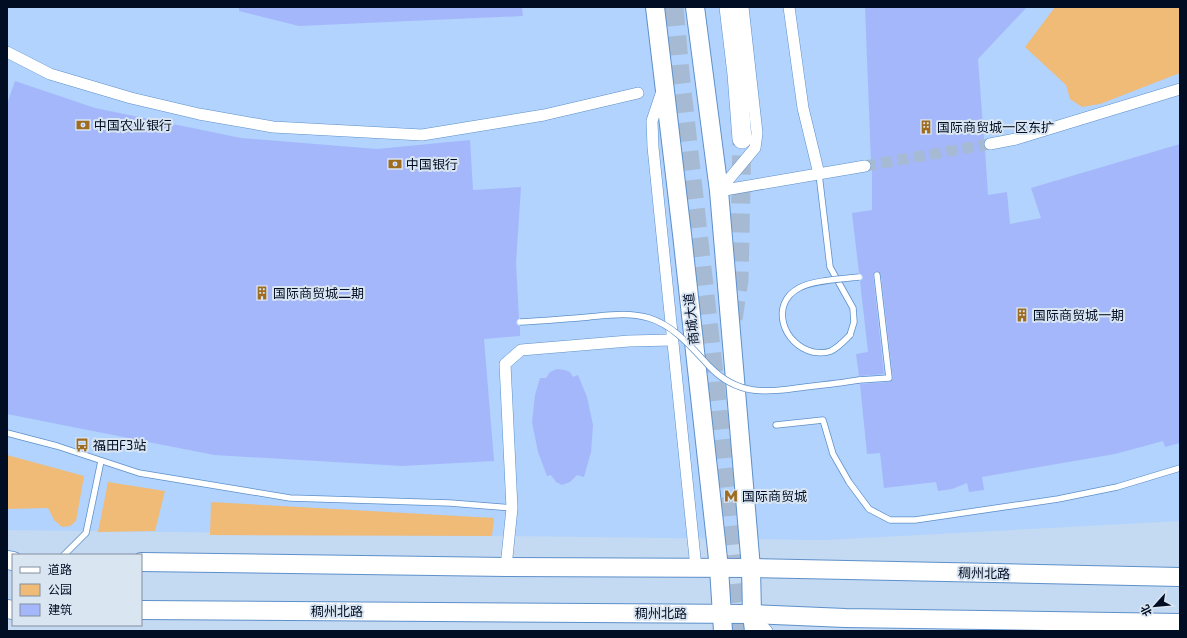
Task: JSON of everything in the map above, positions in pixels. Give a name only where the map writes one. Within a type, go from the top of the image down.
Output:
[{"type":"highway","points":[[729,7],[738,74],[742,139]]},
{"type":"main road","name":"商城大道","points":[[655,7],[719,568],[722,622]]},
{"type":"main road","points":[[695,7],[719,191],[751,568],[753,622]]},
{"type":"main road","name":"稠州北路","points":[[142,562],[506,567],[751,568],[1180,577]]},
{"type":"main road","name":"稠州北路","points":[[142,610],[722,622],[845,618],[1180,623]]},
{"type":"street","points":[[719,191],[755,148],[757,133],[743,7]]},
{"type":"street","points":[[788,7],[803,108],[819,174]]},
{"type":"street","points":[[7,52],[50,74],[132,98],[199,114],[273,127],[422,135],[544,115],[638,93]]},
{"type":"street","points":[[664,85],[652,121],[653,146],[696,568]]},
{"type":"street","points":[[990,144],[1016,140],[1180,89]]},
{"type":"street","points":[[719,191],[865,166]]},
{"type":"street","points":[[506,567],[512,508],[505,364],[521,350],[629,341],[672,340]]},
{"type":"street","points":[[753,622],[767,631]]},
{"type":"lane","points":[[819,174],[830,267],[852,308],[854,322],[850,335],[841,345],[830,352],[818,353],[806,350],[796,345],[788,336],[782,316],[784,306],[789,296],[798,288],[807,284],[859,277]]},
{"type":"lane","points":[[520,322],[628,314],[650,318],[668,327],[684,340],[714,371],[728,381],[742,388],[758,391],[773,391],[889,378],[877,275]]},
{"type":"lane","points":[[776,425],[823,420],[832,454],[849,482],[869,509],[890,520],[915,520],[1058,499],[1117,487],[1180,468]]},
{"type":"lane","points":[[7,433],[57,446],[139,473],[290,498],[450,503],[512,508]]},
{"type":"lane","points":[[65,554],[86,533],[101,461]]},
{"type":"shaded area","points":[[7,7],[1180,7],[1180,521],[825,540],[7,530]]},
{"type":"green space","points":[[1055,7],[1180,7],[1180,73],[1100,104],[1082,107],[1070,99],[1066,85],[1025,47]]},
{"type":"green space","points":[[7,455],[84,476],[76,521],[70,526],[62,527],[54,520],[48,508],[7,509]]},
{"type":"green space","points":[[108,482],[165,491],[155,531],[98,532]]},
{"type":"green space","points":[[211,502],[494,518],[492,536],[210,535]]},
{"type":"building","points":[[239,7],[522,7],[523,16],[299,26],[239,11]]},
{"type":"building","name":"国际商贸城一期","points":[[865,7],[1027,7],[978,59],[984,140],[983,145],[985,149],[988,195],[1007,192],[1010,224],[1041,218],[1031,188],[1180,144],[1180,443],[1165,447],[1163,441],[1115,454],[982,477],[984,490],[969,492],[967,483],[952,489],[938,491],[936,482],[884,488],[880,453],[867,454],[860,384],[889,382],[893,379],[881,275],[878,271],[874,272],[873,275],[884,374],[859,376],[856,354],[868,352],[860,281],[863,279],[863,276],[859,273],[852,213],[872,210],[872,165]]},
{"type":"building","name":"国际商贸城二期","points":[[15,81],[95,108],[241,138],[377,149],[470,140],[473,190],[521,187],[516,263],[519,318],[516,322],[517,325],[520,326],[520,336],[484,339],[494,461],[402,466],[214,455],[7,414],[7,104]]},
{"type":"building","points":[[557,369],[570,372],[573,377],[578,375],[587,397],[593,425],[591,452],[584,477],[577,475],[570,482],[562,485],[556,482],[551,475],[547,476],[538,452],[532,422],[535,395],[540,378],[546,378],[550,372]]},
{"type":"tunnel","points":[[674,7],[718,410],[740,631]]},
{"type":"tunnel","points":[[733,319],[739,280],[742,139]]},
{"type":"tunnel","points":[[865,166],[990,144]]},
{"type":"place","name":"中国农业银行","points":[[83,125]]},
{"type":"place","name":"国际商贸城一区东扩","points":[[926,127]]},
{"type":"place","name":"中国银行","points":[[395,164]]},
{"type":"place","name":"国际商贸城二期","points":[[262,293]]},
{"type":"place","name":"国际商贸城一期","points":[[1022,315]]},
{"type":"place","name":"福田F3站","points":[[82,445]]},
{"type":"place","name":"国际商贸城","points":[[731,496]]}]
